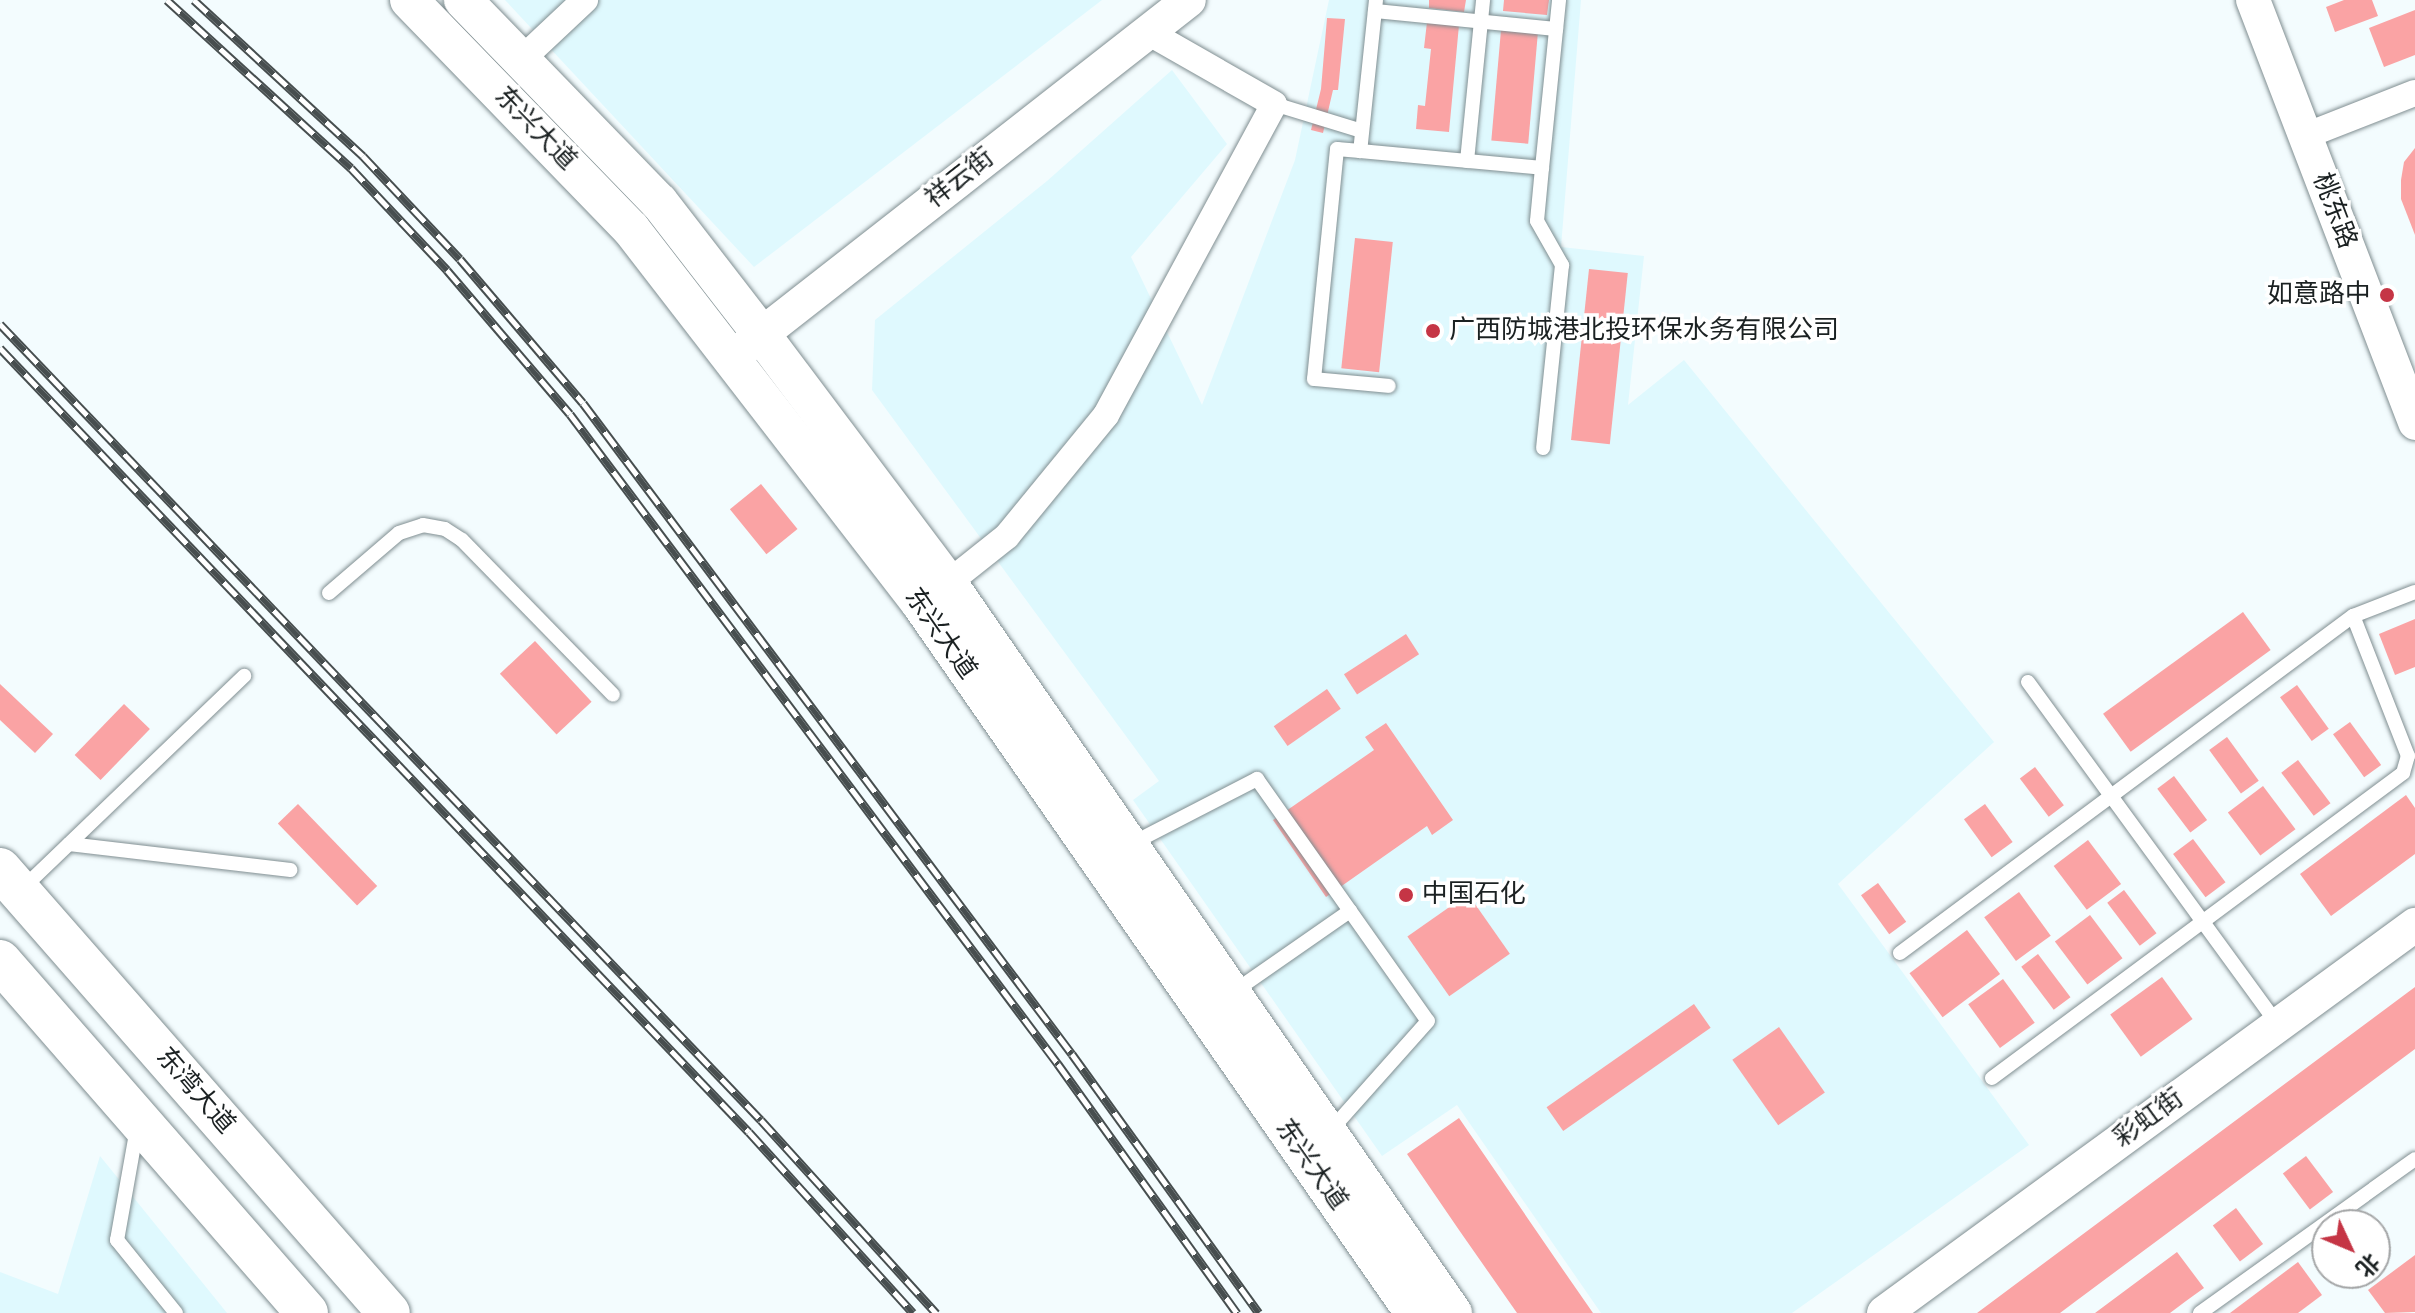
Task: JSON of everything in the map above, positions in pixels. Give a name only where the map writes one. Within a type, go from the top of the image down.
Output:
[{"type":"main road","name":"东兴大道","points":[[409,0],[631,229],[920,603],[1414,1313]]},
{"type":"main road","name":"东兴大道","points":[[463,0],[659,202],[761,334],[948,583],[1453,1313]]},
{"type":"main road","name":"东湾大道","points":[[10,880],[389,1313]]},
{"type":"main road","points":[[0,961],[307,1313]]},
{"type":"street","points":[[521,60],[585,0]]},
{"type":"street","name":"祥云街","points":[[731,358],[1189,0]]},
{"type":"street","name":"桃东路","points":[[2253,0],[2415,423]]},
{"type":"street","points":[[948,583],[1007,536],[1106,415],[1274,104],[1148,32]]},
{"type":"street","points":[[2305,136],[2415,93]]},
{"type":"street","name":"彩虹街","points":[[1903,1304],[2415,925]]},
{"type":"lane","points":[[1467,161],[1483,0]]},
{"type":"lane","points":[[1543,448],[1562,265],[1537,221],[1559,0]]},
{"type":"lane","points":[[1360,151],[1375,6],[1556,29]]},
{"type":"lane","points":[[1274,104],[1362,131]]},
{"type":"lane","points":[[1389,386],[1314,379],[1337,149],[1542,168]]},
{"type":"lane","points":[[329,593],[399,533],[423,525],[445,529],[462,540],[613,695]]},
{"type":"lane","points":[[1900,953],[2353,616],[2415,592]]},
{"type":"lane","points":[[1992,1078],[2403,773],[2408,756],[2353,616]]},
{"type":"lane","points":[[10,880],[69,844],[244,676]]},
{"type":"lane","points":[[2028,682],[2278,1025]]},
{"type":"lane","points":[[1130,845],[1257,779],[1428,1021],[1329,1133]]},
{"type":"lane","points":[[69,844],[290,870]]},
{"type":"lane","points":[[1232,993],[1350,911]]},
{"type":"lane","points":[[139,1120],[117,1240],[176,1313]]},
{"type":"lane","points":[[2200,1313],[2415,1159]]},
{"type":"shaded area","points":[[505,0],[1102,0],[754,267]]},
{"type":"shaded area","points":[[1329,0],[1581,0],[1561,247],[1644,256],[1628,405],[1684,360],[1994,742],[1838,884],[2029,1145],[1792,1313],[1601,1313],[1457,1105],[1382,1156],[1133,800],[1159,781],[872,390],[875,320],[1047,181],[1172,70],[1227,144],[1131,257],[1202,405],[1295,160]]},
{"type":"shaded area","points":[[100,1156],[227,1313],[0,1313],[0,1272],[58,1294]]},
{"type":"building","points":[[1429,0],[1466,0],[1464,12],[1429,8]]},
{"type":"building","points":[[1504,0],[1549,0],[1547,15],[1503,11]]},
{"type":"building","points":[[2344,0],[2372,0],[2378,16],[2335,32],[2326,7]]},
{"type":"building","points":[[2415,10],[2415,55],[2384,67],[2369,28]]},
{"type":"building","points":[[1327,18],[1345,19],[1338,90],[1333,90],[1323,133],[1311,130],[1321,89]]},
{"type":"building","points":[[1427,22],[1459,25],[1449,132],[1416,129],[1418,105],[1425,106],[1431,49],[1424,48]]},
{"type":"building","points":[[1501,30],[1538,33],[1528,144],[1491,141]]},
{"type":"building","points":[[2415,148],[2415,235],[2401,199],[2401,180],[2404,162]]},
{"type":"building","points":[[1355,238],[1393,242],[1379,372],[1341,368]]},
{"type":"building","points":[[1589,269],[1628,273],[1610,444],[1571,440]]},
{"type":"building","points":[[761,484],[798,529],[766,554],[730,509]]},
{"type":"building","points":[[2243,612],[2271,650],[2131,752],[2103,714]]},
{"type":"building","points":[[2415,619],[2415,667],[2395,675],[2379,634]]},
{"type":"building","points":[[1406,634],[1419,654],[1357,694],[1344,674]]},
{"type":"building","points":[[535,641],[592,702],[557,734],[500,674]]},
{"type":"building","points":[[0,684],[53,734],[35,753],[0,720]]},
{"type":"building","points":[[2297,685],[2329,729],[2312,741],[2280,697]]},
{"type":"building","points":[[1327,689],[1341,709],[1288,746],[1274,726]]},
{"type":"building","points":[[124,704],[150,729],[101,780],[75,755]]},
{"type":"building","points":[[2350,722],[2381,765],[2364,777],[2333,734]]},
{"type":"building","points":[[1386,723],[1453,820],[1432,835],[1427,826],[1326,897],[1273,820],[1374,750],[1365,737]]},
{"type":"building","points":[[2227,737],[2259,781],[2241,794],[2209,750]]},
{"type":"building","points":[[2298,760],[2330,803],[2314,816],[2281,773]]},
{"type":"building","points":[[2035,767],[2064,805],[2049,817],[2020,778]]},
{"type":"building","points":[[2174,776],[2207,820],[2190,833],[2157,789]]},
{"type":"building","points":[[2263,786],[2295,829],[2260,856],[2228,812]]},
{"type":"building","points":[[2406,795],[2415,808],[2415,854],[2331,916],[2300,874]]},
{"type":"building","points":[[298,804],[377,886],[357,905],[278,823]]},
{"type":"building","points":[[1985,804],[2013,842],[1992,857],[1964,819]]},
{"type":"building","points":[[2193,839],[2225,882],[2206,897],[2173,854]]},
{"type":"building","points":[[2088,840],[2121,884],[2087,910],[2054,866]]},
{"type":"building","points":[[1878,883],[1906,922],[1889,934],[1861,895]]},
{"type":"building","points":[[2124,890],[2156,933],[2140,946],[2107,903]]},
{"type":"building","points":[[2019,892],[2051,936],[2016,961],[1984,917]]},
{"type":"building","points":[[1468,894],[1510,954],[1449,996],[1407,936]]},
{"type":"building","points":[[2090,915],[2122,958],[2087,985],[2055,941]]},
{"type":"building","points":[[1967,930],[2000,974],[1943,1017],[1909,973]]},
{"type":"building","points":[[2038,954],[2070,997],[2054,1010],[2021,967]]},
{"type":"building","points":[[2162,977],[2193,1019],[2141,1057],[2110,1015]]},
{"type":"building","points":[[2003,979],[2035,1023],[2000,1048],[1968,1004]]},
{"type":"building","points":[[2415,987],[2415,1049],[2060,1313],[1977,1313]]},
{"type":"building","points":[[1694,1004],[1711,1028],[1563,1131],[1547,1107]]},
{"type":"building","points":[[1779,1027],[1825,1093],[1778,1125],[1732,1060]]},
{"type":"building","points":[[1459,1118],[1593,1313],[1517,1313],[1459,1230],[1407,1154]]},
{"type":"building","points":[[2306,1156],[2333,1192],[2310,1209],[2283,1173]]},
{"type":"building","points":[[2236,1208],[2263,1244],[2240,1261],[2213,1225]]},
{"type":"building","points":[[2177,1252],[2204,1288],[2170,1313],[2095,1313]]},
{"type":"building","points":[[2415,1255],[2415,1312],[2385,1313],[2368,1290],[2391,1289],[2391,1273]]},
{"type":"building","points":[[2298,1262],[2311,1280],[2311,1289],[2318,1289],[2322,1295],[2298,1313],[2230,1313]]},
{"type":"railway","points":[[167,0],[351,168],[447,270],[570,414],[1058,1064],[1237,1313]]},
{"type":"railway","points":[[194,0],[363,156],[460,259],[583,403],[1072,1054],[1259,1313]]},
{"type":"railway","points":[[0,324],[761,1120],[936,1313]]},
{"type":"railway","points":[[0,348],[749,1132],[913,1313]]},
{"type":"place","name":"如意路中","points":[[2387,295]]},
{"type":"place","name":"广西防城港北投环保水务有限公司","points":[[1433,331]]},
{"type":"place","name":"中国石化","points":[[1406,895]]}]
